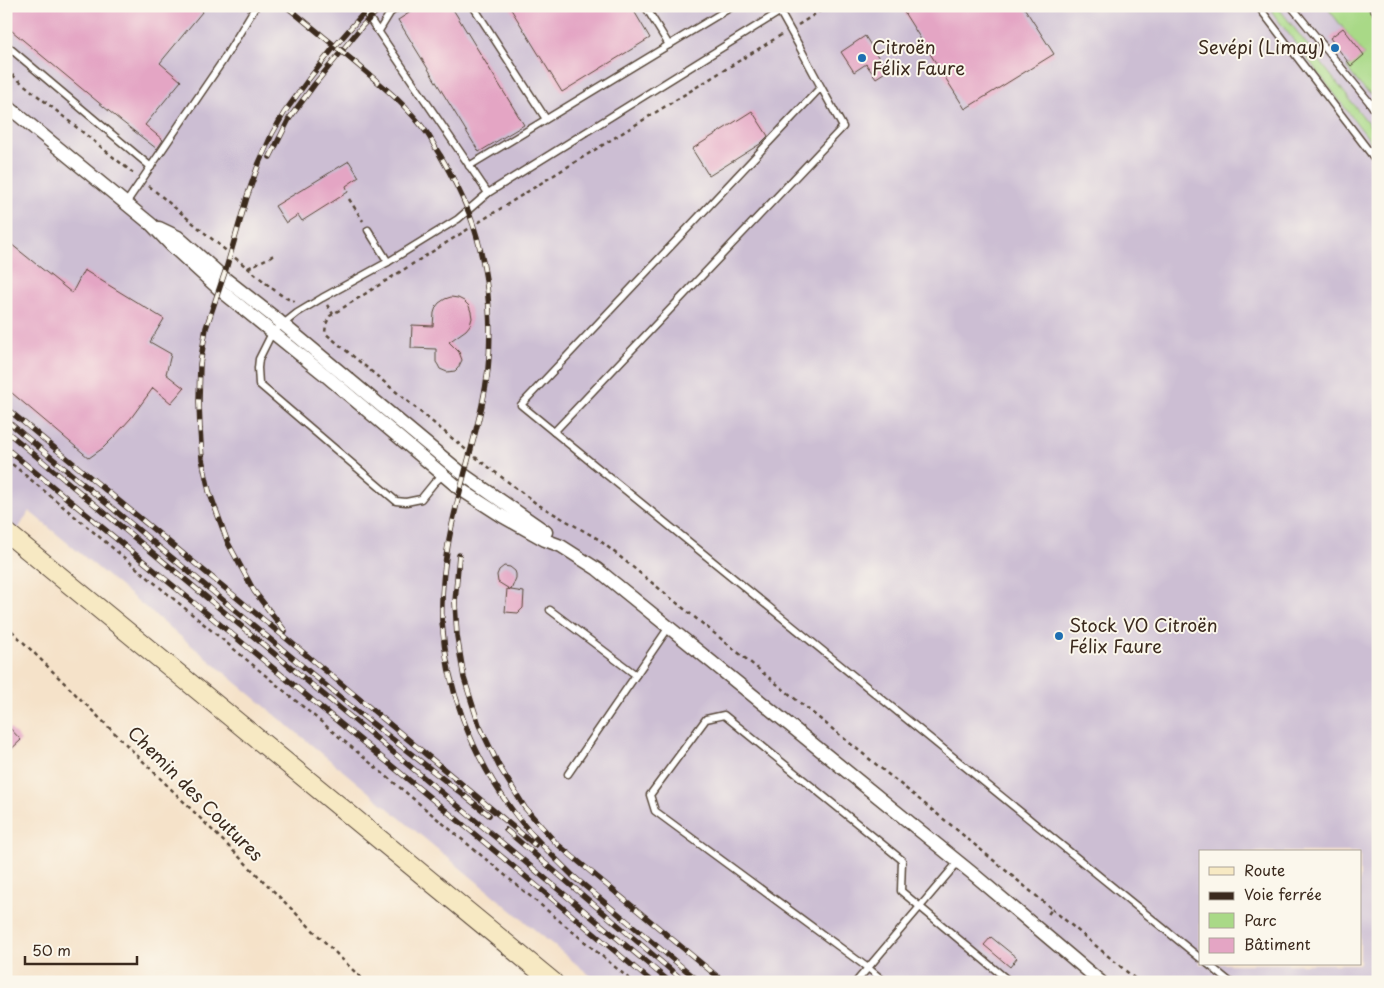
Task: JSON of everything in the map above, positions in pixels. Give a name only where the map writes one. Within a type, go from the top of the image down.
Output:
[{"type":"main road","points":[[6,532],[553,982]]},
{"type":"street","points":[[6,105],[126,203],[152,225],[194,266],[272,333],[324,374],[460,489],[502,516],[545,540],[561,546],[597,569],[958,862],[1101,982]]},
{"type":"street","points":[[152,225],[178,237],[223,277],[283,324],[464,475],[548,533],[561,546]]},
{"type":"lane","points":[[126,203],[222,62],[256,6]]},
{"type":"lane","points":[[361,6],[488,193]]},
{"type":"lane","points":[[378,31],[390,13],[399,6]]},
{"type":"lane","points":[[473,6],[546,119]]},
{"type":"lane","points":[[645,6],[669,45]]},
{"type":"lane","points":[[469,166],[733,6]]},
{"type":"lane","points":[[443,475],[421,499],[406,502],[396,501],[259,384],[259,359],[272,333],[297,313],[388,262],[458,219],[488,193],[789,6]]},
{"type":"lane","points":[[1258,6],[1378,163]]},
{"type":"lane","points":[[1291,6],[1378,114]]},
{"type":"lane","points":[[1371,6],[1378,15]]},
{"type":"lane","points":[[554,432],[843,127],[780,12]]},
{"type":"lane","points":[[6,45],[151,167]]},
{"type":"lane","points":[[820,87],[521,405],[1199,957]]},
{"type":"lane","points":[[1370,103],[1378,103]]},
{"type":"lane","points":[[368,230],[388,262]]},
{"type":"lane","points":[[550,610],[636,675]]},
{"type":"lane","points":[[568,774],[669,627]]},
{"type":"lane","points":[[885,982],[655,811],[650,795],[706,719],[724,715],[902,860],[901,890],[1010,982]]},
{"type":"lane","points":[[856,982],[958,862]]},
{"type":"lane","points":[[1210,966],[1230,982]]},
{"type":"path","points":[[828,6],[330,316],[326,324],[325,333],[431,422],[537,504],[598,539],[950,824],[1139,982]]},
{"type":"path","points":[[6,70],[248,268],[290,300],[300,301]]},
{"type":"path","points":[[349,199],[368,230]]},
{"type":"path","points":[[248,268],[276,254]]},
{"type":"path","points":[[6,459],[633,982]]},
{"type":"path","name":"Chemin des Coutures","points":[[6,624],[365,982]]},
{"type":"path","points":[[1037,928],[1052,909]]},
{"type":"shaded area","points":[[6,6],[314,6],[322,12],[332,6],[1378,6],[1378,982],[598,982],[29,511],[6,550]]},
{"type":"green space","points":[[1275,6],[1277,6],[1378,136],[1378,151],[1272,12]]},
{"type":"green space","points":[[1326,6],[1365,6],[1378,23],[1378,96],[1369,93],[1347,68],[1364,55]]},
{"type":"building","points":[[6,6],[207,6],[160,63],[181,81],[145,125],[163,140],[157,149],[6,26]]},
{"type":"building","points":[[420,6],[451,6],[524,125],[479,152],[398,20]]},
{"type":"building","points":[[509,6],[631,6],[650,38],[562,92]]},
{"type":"building","points":[[900,6],[1023,6],[1054,54],[965,109]]},
{"type":"building","points":[[1343,28],[1364,55],[1351,66],[1330,38]]},
{"type":"building","name":"Citroën Félix Faure","points":[[865,36],[887,71],[876,78],[866,64],[854,72],[841,52]]},
{"type":"building","points":[[752,111],[768,136],[760,144],[709,176],[692,149]]},
{"type":"building","points":[[349,161],[359,177],[346,186],[348,192],[302,221],[298,215],[286,223],[275,206]]},
{"type":"building","points":[[6,240],[72,293],[84,270],[164,319],[150,342],[171,354],[166,374],[184,388],[171,403],[153,388],[114,437],[89,458],[6,388]]},
{"type":"building","points":[[451,297],[464,301],[469,306],[472,318],[466,330],[449,342],[459,352],[462,360],[455,371],[447,372],[440,369],[436,362],[436,349],[411,348],[412,325],[433,326],[436,307],[445,299]]},
{"type":"building","points":[[504,566],[510,567],[516,574],[511,590],[498,582],[497,575]]},
{"type":"building","points":[[507,589],[524,592],[523,608],[518,613],[505,612]]},
{"type":"building","points":[[6,724],[21,740],[6,754]]},
{"type":"building","points":[[991,937],[1017,958],[1010,967],[984,945]]},
{"type":"railway","points":[[286,6],[392,94],[419,122],[456,184],[469,213],[482,259],[486,283],[489,308],[489,357],[482,405],[449,539],[442,593],[444,646],[455,695],[472,742],[483,764],[525,827],[577,880]]},
{"type":"railway","points":[[285,631],[254,591],[228,543],[209,491],[202,459],[199,401],[200,364],[206,328],[247,197],[272,134],[284,113],[308,80],[370,6]]},
{"type":"railway","points":[[270,157],[289,119],[314,85],[363,25],[382,6]]},
{"type":"railway","points":[[6,408],[535,845]]},
{"type":"railway","points":[[6,420],[359,713],[489,815]]},
{"type":"railway","points":[[6,431],[670,982]]},
{"type":"railway","points":[[6,448],[652,982]]},
{"type":"railway","points":[[459,555],[455,602],[457,636],[464,678],[479,725],[499,766],[525,808],[556,843],[724,982]]},
{"type":"railway","points":[[506,830],[685,982]]},
{"type":"railway","points":[[573,876],[700,982]]},
{"type":"place","name":"Sevépi (Limay)","points":[[1335,48]]},
{"type":"place","name":"Citroën Félix Faure","points":[[862,58]]},
{"type":"place","name":"Stock VO Citroën Félix Faure","points":[[1059,636]]}]
